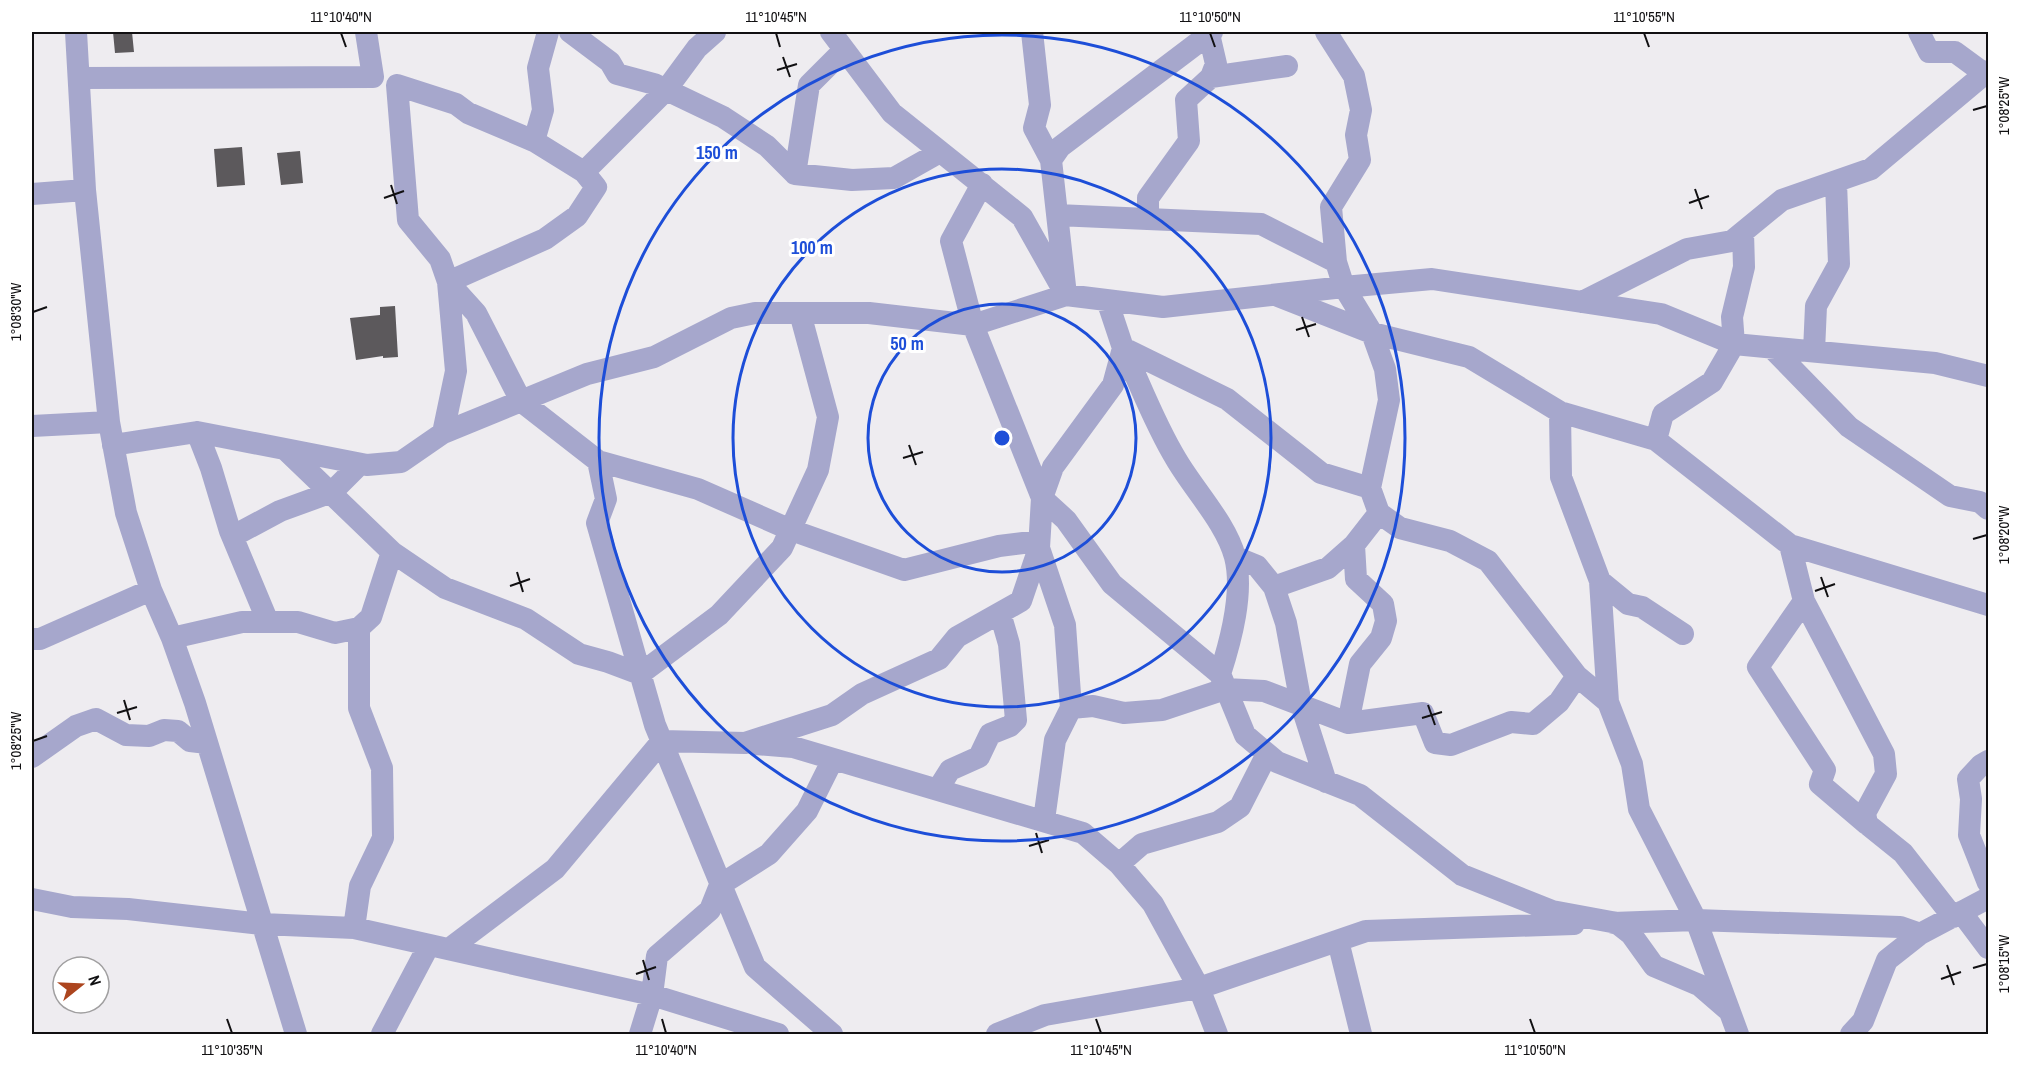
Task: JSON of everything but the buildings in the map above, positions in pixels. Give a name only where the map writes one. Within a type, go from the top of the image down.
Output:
[{"type":"street","points":[[76,32],[86,190],[109,422],[126,513],[151,590],[172,638],[207,743],[296,1035]]},
{"type":"street","points":[[79,78],[373,77],[366,32]]},
{"type":"street","points":[[534,141],[543,110],[538,68],[548,32]]},
{"type":"street","points":[[570,32],[610,62],[617,74],[654,84],[723,117],[767,146],[795,174],[852,180],[894,178],[940,152]]},
{"type":"street","points":[[584,172],[666,90],[697,48],[715,32]]},
{"type":"street","points":[[831,32],[892,113],[1022,216],[1066,295]]},
{"type":"street","points":[[1032,32],[1040,105],[1034,128],[1051,160],[1066,295]]},
{"type":"street","points":[[1326,32],[1354,76],[1361,110],[1356,135],[1360,160],[1331,207],[1336,262],[1344,287],[1372,333],[1385,369],[1389,400],[1370,488],[1379,513],[1400,528],[1450,541],[1488,561],[1577,676],[1608,702]]},
{"type":"street","points":[[1582,302],[1687,249],[1732,241],[1782,200],[1871,169],[1987,72],[1955,52],[1929,52],[1919,32]]},
{"type":"street","points":[[1051,160],[1060,147],[1210,33],[1216,64],[1211,77],[1186,100],[1189,141],[1148,198],[1148,219]]},
{"type":"street","points":[[795,174],[809,85],[844,50]]},
{"type":"street","points":[[1211,77],[1287,66]]},
{"type":"street","points":[[442,433],[456,371],[448,282],[440,259],[408,220],[397,85],[456,104],[468,113],[534,141],[584,172],[596,187],[577,216],[545,239],[448,282]]},
{"type":"street","points":[[1814,351],[1816,306],[1839,264],[1836,182]]},
{"type":"street","points":[[982,184],[951,241],[973,325],[1042,498],[1066,520],[1112,584],[1223,681],[1245,735],[1276,762],[1360,795],[1462,875],[1552,911],[1617,923],[1631,934],[1654,966],[1699,985],[1730,1011]]},
{"type":"street","points":[[32,194],[86,190]]},
{"type":"street","points":[[1057,215],[1261,224],[1336,262]]},
{"type":"street","points":[[1656,440],[1663,414],[1712,382],[1734,344],[1732,317],[1744,267],[1743,232]]},
{"type":"street","points":[[113,446],[197,432],[360,464],[401,462],[442,433],[587,374],[654,357],[730,318],[755,313],[869,313],[973,325],[1066,295],[1163,307],[1432,279],[1661,314],[1734,344],[1935,363],[1989,376]]},
{"type":"street","points":[[448,282],[476,313],[522,401],[598,461],[698,489],[791,530],[904,570],[999,546],[1039,545]]},
{"type":"street","points":[[1273,295],[1372,333],[1469,357],[1560,412],[1656,440],[1790,545],[1989,605]]},
{"type":"street","points":[[1107,300],[1123,348],[1175,458],[1224,533],[1235,557],[1238,582],[1231,641],[1223,681]]},
{"type":"street","points":[[640,674],[719,615],[782,548],[818,470],[828,417],[800,313]]},
{"type":"street","points":[[1123,348],[1227,399],[1321,473],[1370,488]]},
{"type":"street","points":[[745,743],[832,715],[862,694],[939,659],[957,637],[1021,601],[1039,545],[1042,498],[1053,467],[1113,385],[1123,348]]},
{"type":"street","points":[[1772,348],[1849,427],[1950,496],[1980,502],[1989,509]]},
{"type":"street","points":[[1560,412],[1561,477],[1600,581],[1608,702],[1632,764],[1639,809],[1696,920],[1738,1035]]},
{"type":"street","points":[[32,426],[109,422]]},
{"type":"street","points":[[197,432],[211,468],[230,531],[268,622]]},
{"type":"street","points":[[286,450],[392,552],[445,588],[526,619],[579,654],[640,674]]},
{"type":"street","points":[[598,461],[606,499],[597,524],[640,674],[655,725],[720,885],[755,966],[832,1035]]},
{"type":"street","points":[[230,531],[237,534],[280,511],[332,492],[360,464]]},
{"type":"street","points":[[1274,587],[1328,567],[1354,545],[1379,513]]},
{"type":"street","points":[[1039,545],[1065,625],[1071,708],[1055,740],[1044,820]]},
{"type":"street","points":[[1348,723],[1360,664],[1382,638],[1386,621],[1383,604],[1356,579],[1354,545]]},
{"type":"street","points":[[1790,545],[1804,601],[1884,754],[1886,774],[1865,813],[1867,824]]},
{"type":"street","points":[[172,638],[242,622],[297,622],[335,633],[359,628],[371,617],[392,552]]},
{"type":"street","points":[[1235,557],[1257,566],[1274,587],[1286,623],[1301,705],[1326,782]]},
{"type":"street","points":[[1600,581],[1628,604],[1642,607],[1683,634]]},
{"type":"street","points":[[32,639],[40,639],[151,590]]},
{"type":"street","points":[[1804,601],[1758,668],[1825,770],[1820,784],[1903,853],[1989,948]]},
{"type":"street","points":[[938,789],[950,770],[979,757],[990,734],[1010,726],[1016,720],[1009,644],[1000,613]]},
{"type":"street","points":[[354,928],[360,886],[383,838],[382,768],[359,708],[359,628]]},
{"type":"street","points":[[1071,708],[1093,706],[1124,713],[1162,710],[1223,681],[1264,691],[1348,723],[1423,713],[1435,743],[1451,745],[1511,722],[1533,724],[1559,702],[1577,676]]},
{"type":"street","points":[[32,757],[76,726],[96,719],[126,735],[149,736],[164,730],[171,730],[178,731],[190,741],[207,743]]},
{"type":"street","points":[[662,741],[793,747],[1083,832],[1119,864],[1153,904],[1198,988],[1217,1035]]},
{"type":"street","points":[[382,1035],[439,947],[555,869],[662,741]]},
{"type":"street","points":[[1119,864],[1142,844],[1218,822],[1240,807],[1268,754]]},
{"type":"street","points":[[640,1035],[652,995],[657,956],[710,910],[720,885],[770,854],[807,811],[833,759]]},
{"type":"street","points":[[1989,761],[1981,765],[1968,779],[1971,799],[1969,834],[1989,883]]},
{"type":"street","points":[[1851,1035],[1863,1021],[1887,960],[1920,934],[1989,898]]},
{"type":"street","points":[[32,899],[72,907],[128,909],[262,924],[354,928],[652,995],[778,1035]]},
{"type":"street","points":[[997,1035],[1045,1015],[1198,988],[1366,931],[1696,920],[1900,927],[1920,934]]},
{"type":"street","points":[[1338,940],[1361,1035]]}]
